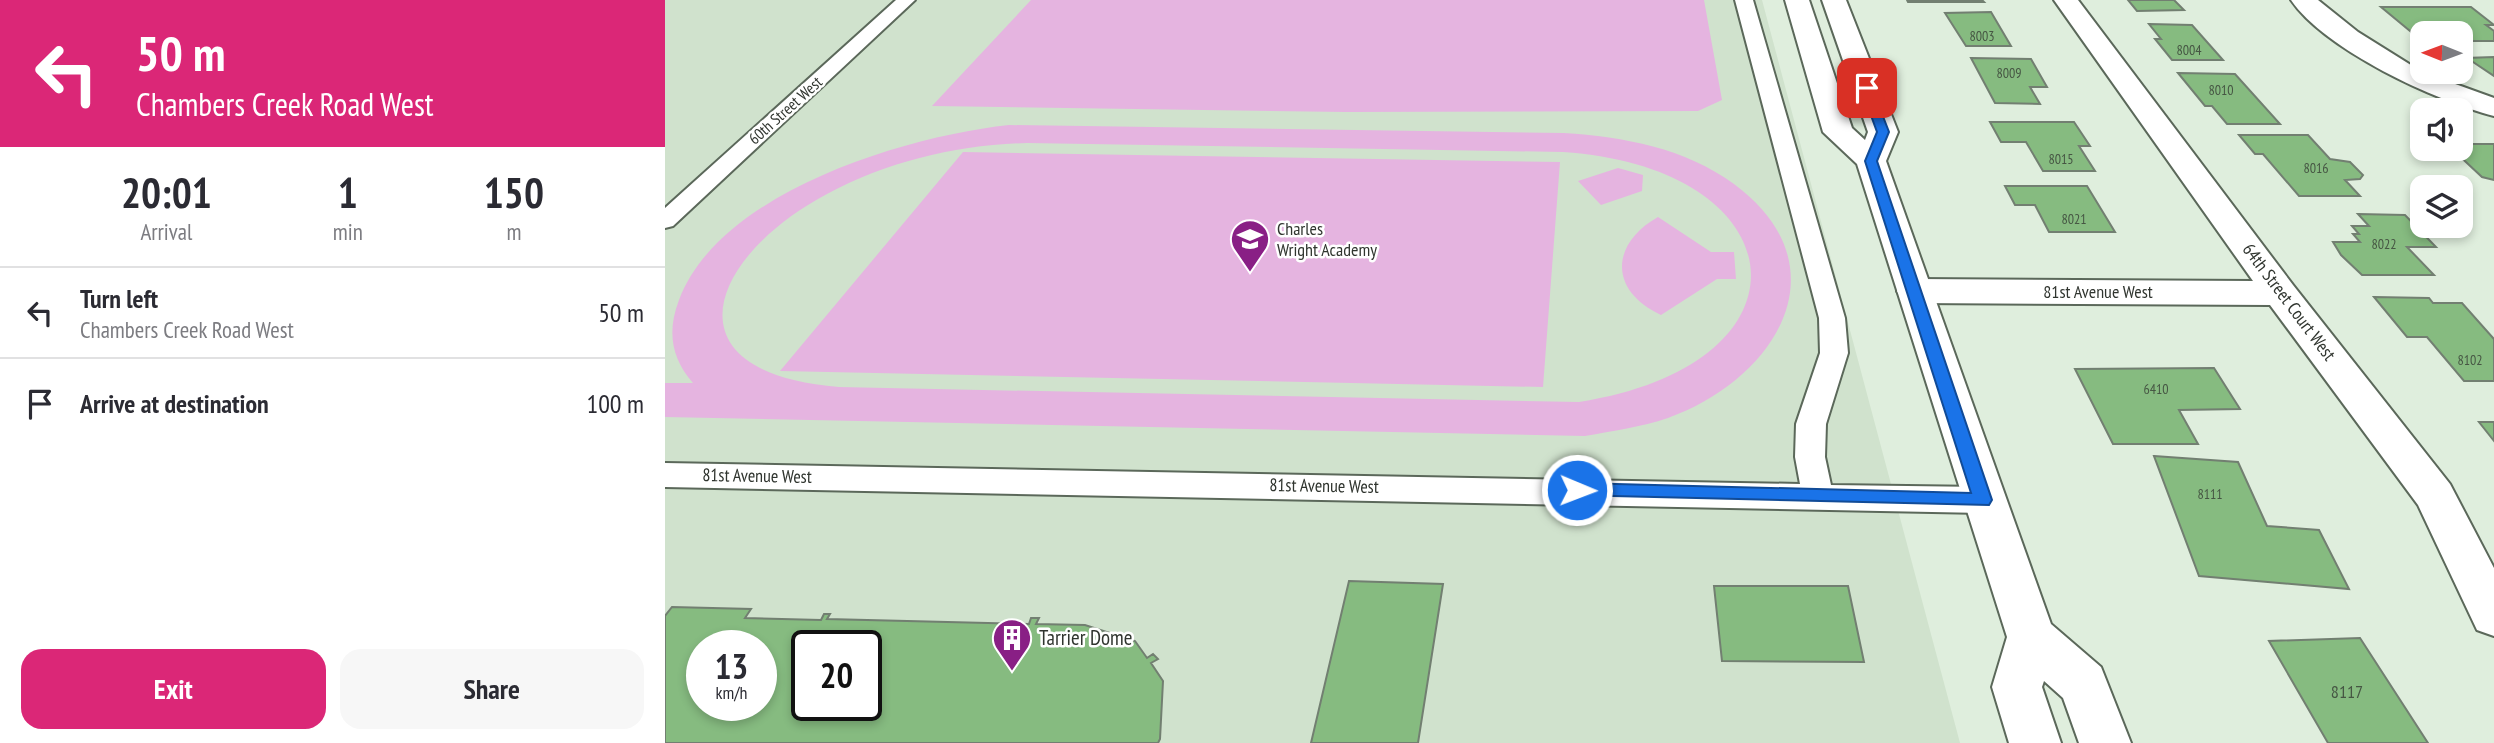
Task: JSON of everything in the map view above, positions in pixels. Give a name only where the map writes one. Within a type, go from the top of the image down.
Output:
[{"type":"street","points":[[1797,0],[1838,132],[1871,161],[2031,637],[2083,684],[2105,743]]},
{"type":"street","points":[[1834,0],[1883,132],[1871,161]]},
{"type":"street","name":"64th Street Court West","points":[[2066,0],[2280,293],[2376,414],[2435,496],[2494,615]]},
{"type":"street","points":[[2303,0],[2344,37],[2388,64],[2442,89],[2494,107]]},
{"type":"street","name":"81st Avenue West","points":[[1915,291],[2280,293]]},
{"type":"street","points":[[2031,637],[2017,687],[2035,743]]},
{"type":"lane","name":"60th Street West","points":[[665,221],[906,0]]},
{"type":"lane","points":[[1744,0],[1832,318],[1833,353],[1811,424],[1810,457],[1818,496]]},
{"type":"lane","name":"81st Avenue West","points":[[665,475],[1983,500]]},
{"type":"shaded area","name":"Charles Wright Academy","points":[[665,0],[1762,0],[1960,743],[665,743]]},
{"type":"shaded area","points":[[1031,0],[1704,0],[1722,100],[1698,111],[1346,112],[932,106]]},
{"type":"shaded area","points":[[1009,125],[1564,133],[1631,141],[1695,161],[1734,184],[1768,217],[1786,251],[1791,285],[1783,318],[1765,349],[1739,377],[1706,400],[1668,418],[1585,436],[665,417],[665,383],[693,383],[680,364],[673,344],[675,311],[700,262],[733,229],[774,200],[820,176],[870,157],[967,131]],"holes":[[[1027,143],[1563,152],[1641,166],[1699,192],[1736,228],[1751,269],[1743,310],[1712,349],[1658,381],[1579,402],[839,387],[784,377],[747,360],[727,337],[723,309],[732,279],[754,249],[786,220],[851,182],[899,164],[949,151]]]},
{"type":"shaded area","points":[[963,152],[1560,162],[1543,387],[780,371]]},
{"type":"shaded area","points":[[1618,168],[1643,175],[1642,191],[1601,205],[1578,181]]},
{"type":"shaded area","points":[[1658,217],[1711,252],[1734,252],[1736,279],[1717,279],[1661,315],[1644,305],[1625,281],[1622,267],[1624,254],[1631,240],[1642,228]]},
{"type":"building","points":[[1907,0],[1982,0],[1984,2],[1908,2]]},
{"type":"building","points":[[2128,0],[2174,0],[2184,10],[2137,11]]},
{"type":"building","points":[[2381,7],[2471,7],[2494,25],[2486,25],[2494,31],[2494,41],[2473,41],[2473,21],[2410,21],[2410,31]]},
{"type":"building","points":[[1991,12],[2011,46],[1966,46],[1945,13]]},
{"type":"building","points":[[2149,24],[2192,25],[2223,60],[2172,60],[2155,39],[2161,39]]},
{"type":"building","points":[[2494,57],[2494,76],[2473,62],[2473,58]]},
{"type":"building","points":[[1971,58],[2031,59],[2047,87],[2030,87],[2040,104],[1995,103]]},
{"type":"building","points":[[2178,73],[2235,74],[2280,124],[2227,124],[2212,106],[2205,106]]},
{"type":"building","points":[[1990,122],[2074,122],[2090,146],[2079,146],[2095,171],[2043,171],[2026,142],[2001,142]]},
{"type":"building","points":[[2239,135],[2308,135],[2330,159],[2350,162],[2363,175],[2360,179],[2345,180],[2360,196],[2299,196],[2263,154],[2255,154]]},
{"type":"building","points":[[2473,144],[2494,144],[2494,180],[2482,177],[2465,161],[2473,161]]},
{"type":"building","points":[[2005,186],[2087,186],[2115,232],[2049,232],[2035,205],[2015,205]]},
{"type":"building","points":[[2358,214],[2405,215],[2410,220],[2410,238],[2427,238],[2436,247],[2407,247],[2434,275],[2362,275],[2341,255],[2333,242],[2360,242],[2353,234],[2359,234],[2352,226],[2369,226]]},
{"type":"building","points":[[2374,297],[2429,298],[2433,303],[2462,303],[2494,339],[2494,381],[2464,381],[2427,337],[2407,337]]},
{"type":"building","points":[[2214,368],[2240,409],[2179,410],[2198,444],[2113,444],[2075,369]]},
{"type":"building","points":[[2479,422],[2494,422],[2494,441]]},
{"type":"building","points":[[2154,456],[2238,462],[2267,526],[2319,530],[2349,589],[2199,576]]},
{"type":"building","points":[[1349,581],[1443,584],[1418,743],[1311,743]]},
{"type":"building","points":[[1714,586],[1848,586],[1864,662],[1722,661]]},
{"type":"building","name":"Tarrier Dome","points":[[672,607],[751,609],[745,618],[821,620],[824,614],[830,614],[827,619],[1029,624],[1031,618],[1039,618],[1036,624],[1085,625],[1135,641],[1147,658],[1153,654],[1158,659],[1151,663],[1163,681],[1158,743],[665,743],[665,616]]},
{"type":"building","points":[[2360,638],[2428,743],[2328,743],[2269,641]]},
{"type":"place","name":"Charles Wright Academy","points":[[1250,273]]},
{"type":"place","name":"Tarrier Dome","points":[[1012,672]]},
{"type":"route","points":[[1577,490],[1983,500],[1871,161],[1883,132],[1867,88]]}]
